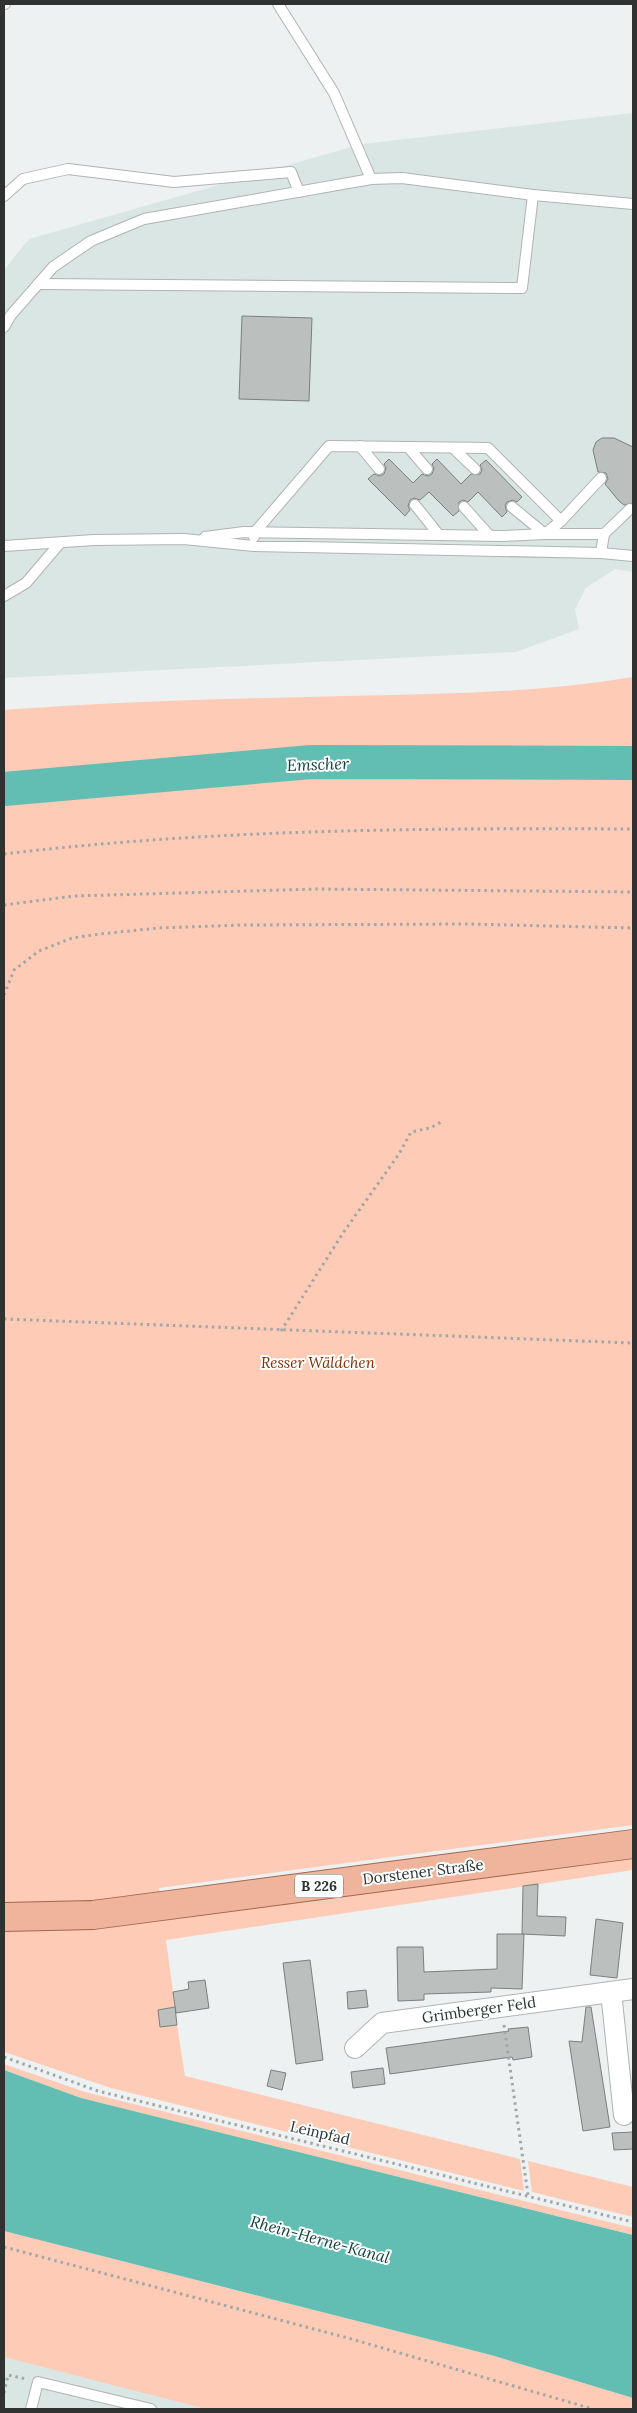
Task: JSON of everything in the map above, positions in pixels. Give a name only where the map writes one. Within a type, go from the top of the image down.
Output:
[{"type":"main road","name":"Dorstener Straße","points":[[4,1917],[92,1915],[633,1844]]},
{"type":"street","name":"Grimberger Feld","points":[[355,2048],[382,2023],[633,1988]]},
{"type":"street","points":[[611,1992],[624,2115]]},
{"type":"lane","points":[[278,4],[334,93],[371,179]]},
{"type":"lane","points":[[4,196],[23,179],[68,169],[174,182],[291,172],[299,192]]},
{"type":"lane","points":[[4,327],[11,315],[53,267],[91,241],[144,219],[371,179],[402,178],[533,195],[633,204]]},
{"type":"lane","points":[[38,284],[522,288],[533,195]]},
{"type":"lane","points":[[254,546],[255,532],[329,446],[488,448],[562,521]]},
{"type":"lane","points":[[360,446],[379,469]]},
{"type":"lane","points":[[408,447],[427,469]]},
{"type":"lane","points":[[454,448],[476,469]]},
{"type":"lane","points":[[545,534],[562,521],[601,478]]},
{"type":"lane","points":[[415,505],[439,535]]},
{"type":"lane","points":[[464,507],[489,535]]},
{"type":"lane","points":[[512,507],[545,534]]},
{"type":"lane","points":[[601,553],[604,534],[630,510]]},
{"type":"lane","points":[[4,546],[94,540],[184,539],[255,532],[439,535],[604,534]]},
{"type":"lane","points":[[184,539],[254,546],[601,553],[633,556]]},
{"type":"lane","points":[[4,596],[26,583],[60,542]]},
{"type":"lane","points":[[31,2409],[38,2382],[151,2409]]},
{"type":"path","points":[[4,854],[96,843],[418,828],[633,829]]},
{"type":"path","points":[[4,905],[74,896],[317,889],[633,892]]},
{"type":"path","points":[[4,995],[14,970],[39,950],[72,938],[100,934],[158,928],[243,925],[468,924],[633,928]]},
{"type":"path","points":[[281,1331],[343,1233],[399,1154],[411,1132],[430,1128],[443,1121]]},
{"type":"path","points":[[4,1319],[633,1343]]},
{"type":"path","points":[[502,2007],[528,2195]]},
{"type":"path","name":"Leinpfad","points":[[4,2057],[98,2091],[633,2222]]},
{"type":"path","points":[[4,2247],[348,2338],[593,2409]]},
{"type":"path","points":[[4,2393],[8,2374],[38,2382]]},
{"type":"shaded area","points":[[633,113],[633,572],[615,569],[586,588],[575,609],[579,629],[516,652],[4,678],[4,270],[29,239],[362,144]]},
{"type":"shaded area","points":[[4,2357],[135,2390],[206,2409],[4,2409]]},
{"type":"green space","name":"Resser Wäldchen","points":[[633,677],[633,1825],[159,1888],[162,1916],[633,1855],[633,1870],[166,1940],[175,2007],[158,2010],[160,2026],[177,2025],[185,2076],[520,2159],[524,2191],[111,2088],[4,2052],[4,710],[89,704],[489,692],[525,690]]},
{"type":"green space","points":[[4,2064],[85,2092],[633,2228],[633,2235],[81,2098],[4,2070]]},
{"type":"green space","points":[[528,2161],[633,2187],[633,2217],[532,2192]]},
{"type":"green space","points":[[4,2231],[491,2355],[633,2398],[633,2409],[206,2409],[4,2357]]},
{"type":"water","name":"Rhein-Herne-Kanal","points":[[4,2070],[81,2098],[633,2235],[633,2398],[491,2355],[4,2231]]},
{"type":"building","points":[[242,316],[312,318],[309,401],[239,399]]},
{"type":"building","points":[[602,438],[614,438],[633,447],[633,503],[624,505],[619,501],[605,484],[608,479],[606,473],[598,472],[593,450],[596,442]]},
{"type":"building","points":[[389,459],[413,483],[422,474],[428,476],[432,474],[434,468],[432,464],[437,459],[461,484],[471,474],[480,474],[482,470],[480,465],[486,460],[522,497],[517,502],[513,500],[507,502],[505,506],[507,512],[502,517],[478,492],[468,502],[463,500],[459,502],[459,511],[453,516],[429,492],[420,500],[414,498],[410,500],[408,506],[410,510],[405,516],[368,479],[374,474],[380,476],[384,474],[386,468],[384,464]]},
{"type":"building","points":[[538,1884],[537,1916],[566,1917],[565,1936],[522,1934],[523,1886]]},
{"type":"building","points":[[596,1919],[623,1923],[617,1978],[590,1975]]},
{"type":"building","points":[[497,1934],[524,1934],[522,1989],[491,1988],[491,1992],[424,1994],[424,2000],[398,2001],[397,1947],[423,1947],[424,1972],[497,1969]]},
{"type":"building","points":[[310,1960],[323,2060],[296,2064],[283,1963]]},
{"type":"building","points":[[205,1980],[209,2008],[176,2013],[173,1992],[189,1989],[188,1982]]},
{"type":"building","points":[[366,1990],[368,2007],[348,2009],[347,1992]]},
{"type":"building","points":[[175,2007],[177,2025],[160,2027],[158,2010]]},
{"type":"building","points":[[586,2007],[591,2007],[610,2127],[583,2131],[569,2041],[582,2042]]},
{"type":"building","points":[[528,2027],[532,2057],[513,2060],[512,2057],[390,2074],[386,2048]]},
{"type":"building","points":[[383,2068],[385,2084],[353,2088],[351,2072]]},
{"type":"building","points":[[271,2070],[286,2073],[282,2090],[267,2086]]},
{"type":"building","points":[[633,2132],[633,2149],[614,2150],[612,2133]]},
{"type":"waterway","name":"Emscher","points":[[4,789],[311,762],[633,763]]}]
